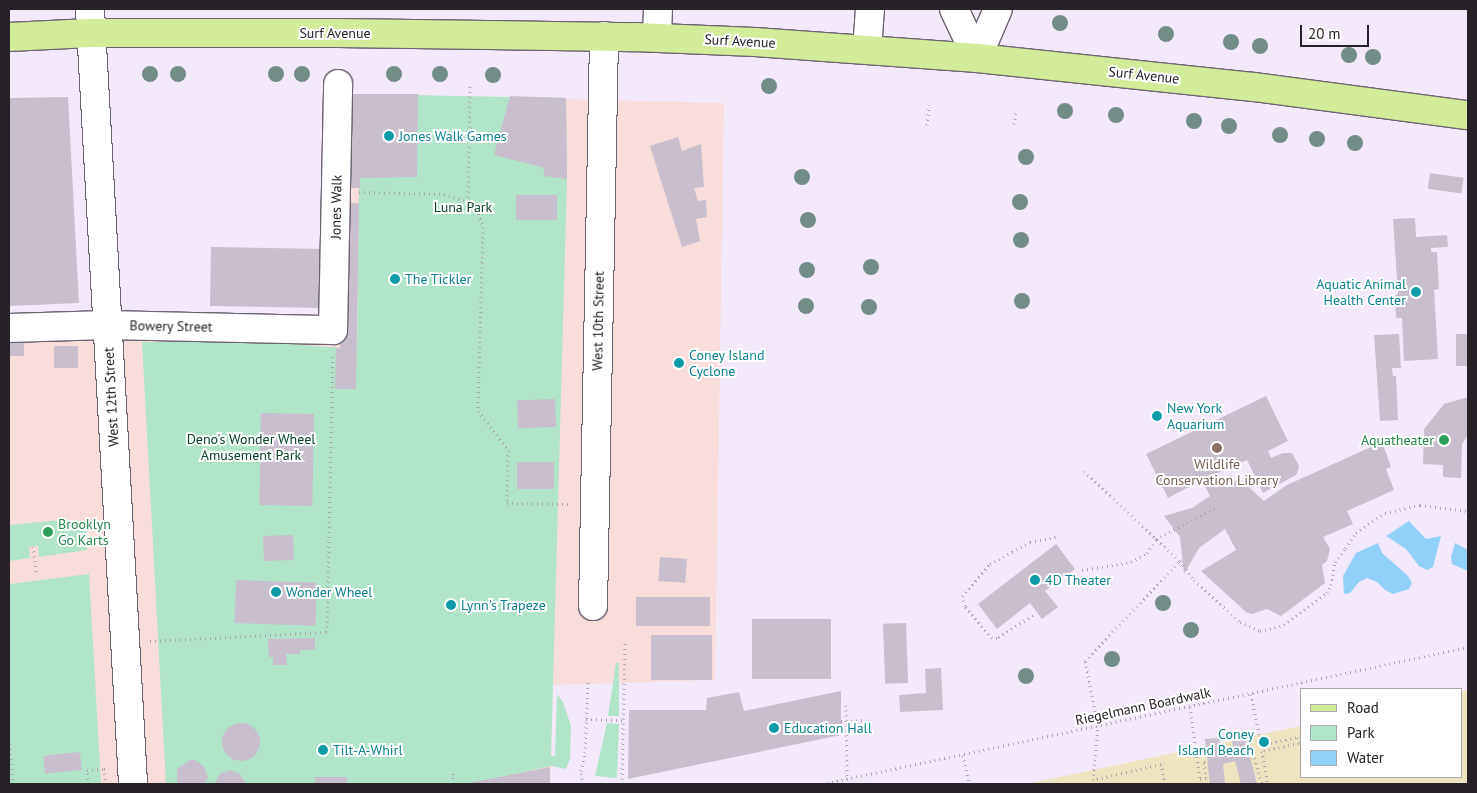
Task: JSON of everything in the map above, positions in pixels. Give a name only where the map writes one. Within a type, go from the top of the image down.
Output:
[{"type":"main road","name":"Surf Avenue","points":[[9,37],[90,21],[657,37],[867,49],[977,58],[1254,87],[1468,115]]},
{"type":"street","points":[[657,37],[658,9]]},
{"type":"street","points":[[867,49],[870,9]]},
{"type":"street","points":[[954,9],[977,58]]},
{"type":"street","points":[[977,58],[998,9]]},
{"type":"street","name":"West 12th Street","points":[[90,21],[132,773]]},
{"type":"street","name":"West 10th Street","points":[[592,606],[604,36]]},
{"type":"street","name":"Jones Walk","points":[[333,330],[338,84]]},
{"type":"street","name":"Bowery Street","points":[[9,328],[107,325],[333,330]]},
{"type":"path","points":[[468,202],[470,85]]},
{"type":"path","points":[[927,125],[929,105]]},
{"type":"path","points":[[1014,124],[1016,112]]},
{"type":"path","points":[[336,192],[444,194],[475,204],[483,227],[478,411],[508,450],[507,503],[594,505]]},
{"type":"path","points":[[124,642],[327,632],[333,330]]},
{"type":"path","points":[[1084,471],[1180,561],[1194,580],[1240,622],[1260,631],[1284,624],[1327,593],[1331,586],[1335,562],[1345,548],[1356,533],[1385,513],[1420,505],[1468,511]]},
{"type":"path","points":[[1082,570],[1130,562],[1147,553],[1156,539],[1215,508]]},
{"type":"path","points":[[1033,615],[997,638],[992,638],[965,606],[962,596],[990,564],[1030,542],[1056,537]]},
{"type":"path","points":[[33,546],[36,572]]},
{"type":"path","points":[[1165,784],[1162,764],[1093,780],[1098,726],[1085,661],[1180,561]]},
{"type":"path","points":[[622,784],[625,642]]},
{"type":"path","name":"Riegelmann Boardwalk","points":[[822,784],[1468,648]]},
{"type":"path","points":[[583,784],[581,771],[585,753],[588,680]]},
{"type":"path","points":[[1251,694],[1261,745],[1298,737],[1299,743],[1262,751],[1268,784]]},
{"type":"path","points":[[846,706],[846,779]]},
{"type":"path","points":[[1190,707],[1200,779],[1206,778],[1204,762],[1207,761]]},
{"type":"path","points":[[586,720],[623,720]]},
{"type":"path","points":[[841,721],[864,720]]},
{"type":"path","points":[[9,734],[13,784]]},
{"type":"path","points":[[1250,754],[1253,753],[1262,784]]},
{"type":"path","points":[[963,755],[970,784]]},
{"type":"path","points":[[88,784],[87,770],[104,769]]},
{"type":"path","points":[[453,784],[454,772]]},
{"type":"shaded area","points":[[349,94],[724,103],[715,680],[553,685],[550,784],[9,784],[9,326],[330,323]]},
{"type":"green space","name":"Luna Park","points":[[360,94],[566,98],[567,179],[551,756],[555,756],[557,694],[563,702],[571,726],[570,759],[566,769],[551,766],[470,784],[347,784],[347,777],[315,777],[315,784],[166,784],[142,342],[258,342],[357,349]]},
{"type":"green space","name":"Brooklyn Go Karts","points":[[60,520],[86,521],[87,550],[39,557],[38,546],[33,546],[29,547],[30,558],[9,561],[9,525]]},
{"type":"green space","points":[[89,574],[101,784],[9,784],[10,584]]},
{"type":"green space","points":[[616,663],[619,663],[619,716],[608,716]]},
{"type":"green space","points":[[607,723],[619,724],[617,778],[595,776]]},
{"type":"sand","name":"Coney Island Beach","points":[[1468,690],[1468,784],[1027,784],[1300,726],[1300,778],[1462,778],[1462,692]]},
{"type":"water","points":[[1409,521],[1426,539],[1441,536],[1433,567],[1427,570],[1419,566],[1406,549],[1386,536]]},
{"type":"water","points":[[1378,543],[1382,553],[1408,576],[1412,583],[1409,589],[1393,594],[1385,590],[1377,582],[1367,578],[1359,582],[1350,593],[1344,594],[1343,576],[1356,553]]},
{"type":"water","points":[[1455,543],[1468,550],[1468,571],[1452,564],[1451,557]]},
{"type":"building","name":"Jones Walk Games","points":[[349,94],[418,94],[417,177],[360,178],[360,188],[348,188]]},
{"type":"building","points":[[510,96],[566,98],[567,179],[543,176],[545,168],[494,155]]},
{"type":"building","points":[[68,97],[79,303],[9,306],[9,98]]},
{"type":"building","points":[[678,137],[682,151],[701,144],[704,187],[694,188],[698,201],[706,200],[707,217],[696,219],[700,241],[682,247],[650,146]]},
{"type":"building","points":[[1430,173],[1464,178],[1461,194],[1428,189]]},
{"type":"building","points":[[516,195],[557,195],[557,220],[516,220]]},
{"type":"building","points":[[347,203],[359,203],[356,389],[335,389],[336,348],[340,349]]},
{"type":"building","name":"Aquatic Animal Health Center","points":[[1415,218],[1416,237],[1447,235],[1448,247],[1431,248],[1431,252],[1437,252],[1439,289],[1434,290],[1438,359],[1404,361],[1402,318],[1396,318],[1395,295],[1398,294],[1393,219]]},
{"type":"building","points":[[211,247],[326,249],[325,308],[210,306]]},
{"type":"building","points":[[1399,334],[1401,368],[1392,368],[1393,376],[1396,376],[1398,420],[1380,421],[1374,335]]},
{"type":"building","points":[[1456,334],[1468,334],[1468,366],[1456,366]]},
{"type":"building","points":[[9,343],[24,343],[24,356],[9,356]]},
{"type":"building","points":[[54,346],[78,346],[78,368],[54,368]]},
{"type":"building","points":[[1266,396],[1288,441],[1268,451],[1271,458],[1283,453],[1292,453],[1299,466],[1296,475],[1263,493],[1247,460],[1218,473],[1222,483],[1241,480],[1264,501],[1287,485],[1382,442],[1391,467],[1386,469],[1394,490],[1347,511],[1353,524],[1323,537],[1330,549],[1327,561],[1322,565],[1325,583],[1281,616],[1267,609],[1252,614],[1246,612],[1201,571],[1236,550],[1225,529],[1199,548],[1184,574],[1180,537],[1164,516],[1192,508],[1210,496],[1202,480],[1168,498],[1146,454]]},
{"type":"building","name":"Aquatheater","points":[[1468,397],[1468,435],[1462,444],[1461,478],[1443,477],[1443,465],[1423,464],[1424,429],[1444,404]]},
{"type":"building","points":[[555,399],[556,427],[518,428],[517,400]]},
{"type":"building","points":[[261,413],[314,414],[312,506],[259,505]]},
{"type":"building","points":[[517,462],[554,462],[554,489],[517,489]]},
{"type":"building","points":[[293,535],[294,560],[264,561],[263,536]]},
{"type":"building","name":"4D Theater","points":[[1056,544],[1075,569],[1045,591],[1058,607],[1042,619],[1030,603],[997,629],[978,604]]},
{"type":"building","points":[[660,557],[687,559],[685,583],[658,581]]},
{"type":"building","points":[[236,580],[317,583],[315,626],[234,623]]},
{"type":"building","points":[[636,597],[710,597],[710,626],[636,626]]},
{"type":"building","points":[[752,619],[831,619],[831,679],[752,679]]},
{"type":"building","points":[[906,623],[908,683],[885,684],[883,624]]},
{"type":"building","points":[[651,635],[712,635],[712,680],[651,680]]},
{"type":"building","points":[[315,638],[315,650],[300,650],[300,654],[286,654],[287,665],[273,665],[273,657],[269,657],[268,639]]},
{"type":"building","points":[[941,668],[943,710],[900,712],[899,695],[926,693],[925,669]]},
{"type":"building","points":[[841,691],[841,735],[628,779],[629,710],[706,710],[707,698],[739,692],[744,711]]},
{"type":"building","points":[[241,723],[255,728],[260,742],[255,756],[241,761],[227,756],[222,742],[227,728]]},
{"type":"building","points":[[1244,733],[1257,784],[1241,784],[1235,761],[1223,764],[1225,784],[1210,784],[1205,739],[1219,738],[1222,756],[1234,753],[1231,736]]},
{"type":"building","points":[[80,752],[82,770],[45,774],[43,756]]},
{"type":"building","points":[[190,760],[195,760],[204,767],[208,777],[205,784],[177,784],[177,769]]},
{"type":"building","points":[[550,767],[550,784],[469,784],[469,783]]},
{"type":"building","points":[[230,770],[240,774],[246,784],[214,784],[220,774]]},
{"type":"building","points":[[315,777],[347,777],[347,784],[315,784]]},
{"type":"place","name":"Jones Walk Games","points":[[389,136]]},
{"type":"place","name":"The Tickler","points":[[395,279]]},
{"type":"place","name":"Aquatic Animal Health Center","points":[[1416,292]]},
{"type":"place","name":"Coney Island Cyclone","points":[[679,363]]},
{"type":"place","name":"New York Aquarium","points":[[1157,416]]},
{"type":"place","name":"Aquatheater","points":[[1444,440]]},
{"type":"place","name":"Wildlife Conservation Library","points":[[1217,448]]},
{"type":"place","name":"Brooklyn Go Karts","points":[[48,532]]},
{"type":"place","name":"4D Theater","points":[[1035,580]]},
{"type":"place","name":"Wonder Wheel","points":[[276,592]]},
{"type":"place","name":"Lynn's Trapeze","points":[[451,605]]},
{"type":"place","name":"Education Hall","points":[[774,728]]},
{"type":"place","name":"Coney Island Beach","points":[[1264,742]]},
{"type":"place","name":"Tilt-A-Whirl","points":[[323,750]]},
{"type":"park label","name":"Deno's Wonder Wheel Amusement Park","points":[[251,448]]}]
